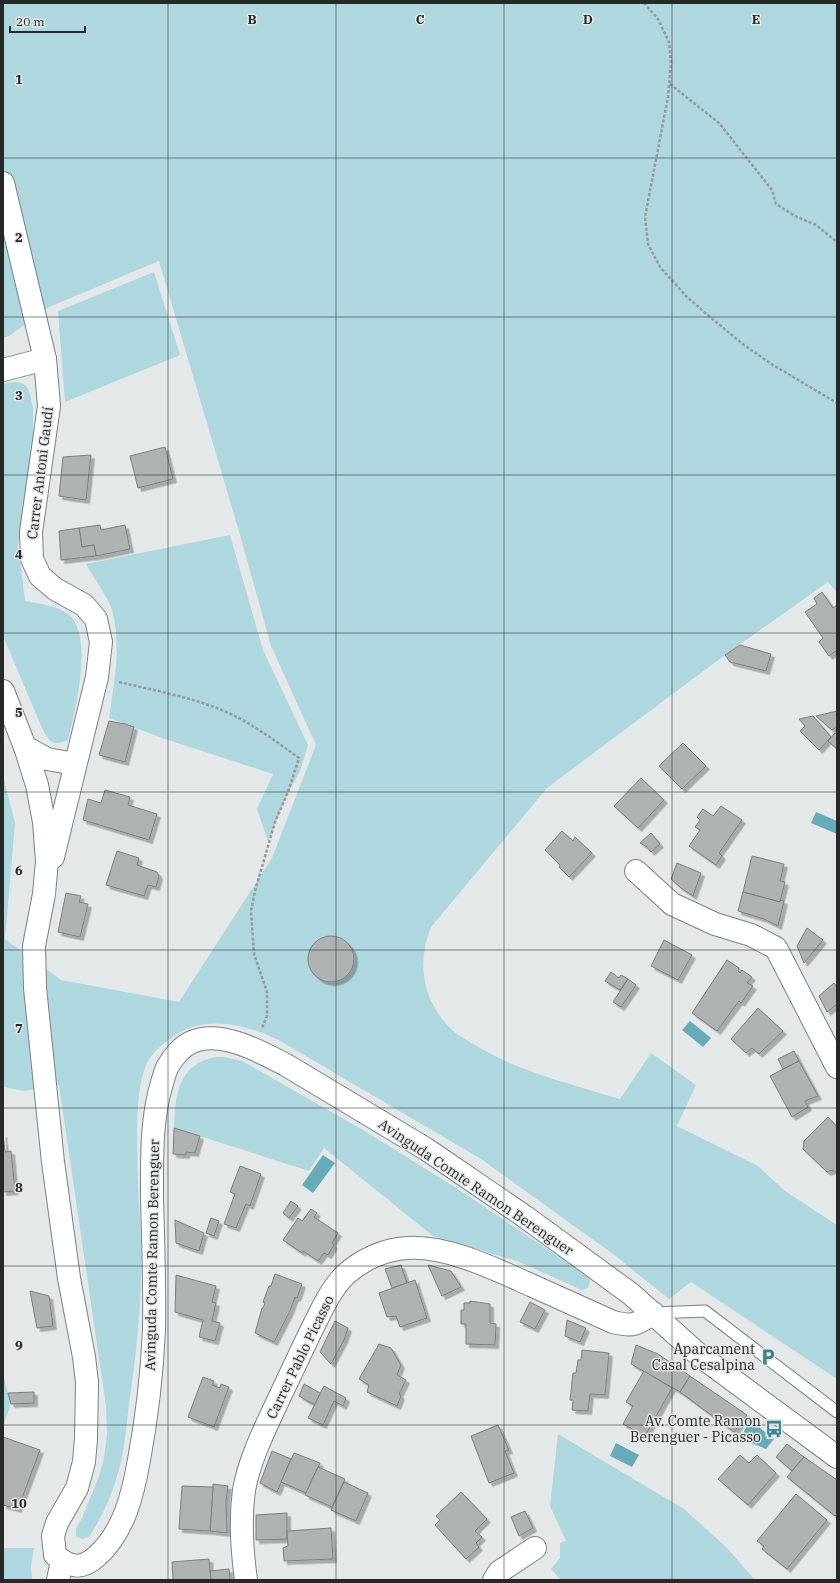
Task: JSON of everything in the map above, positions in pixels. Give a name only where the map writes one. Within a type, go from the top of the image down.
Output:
[{"type":"street","name":"Carrer Antoni Gaudí","points":[[3,184],[45,359],[49,406],[31,532],[32,559],[40,576],[55,589],[84,605],[96,619],[101,642],[97,677],[44,894]]},
{"type":"street","points":[[3,370],[45,359]]},
{"type":"street","name":"Avinguda Comte Ramon Berenguer","points":[[3,691],[25,747],[37,785],[44,822],[47,860],[44,894],[34,946],[35,988],[54,1170],[87,1382],[84,1462],[77,1488],[58,1523],[53,1536],[55,1555],[60,1570],[71,1565],[81,1566],[90,1562],[101,1553],[116,1534],[125,1514],[136,1479],[146,1425],[154,1331],[152,1142],[156,1108],[167,1067],[177,1054],[191,1042],[205,1038],[219,1038],[253,1049],[286,1065],[426,1149],[586,1260],[631,1294],[699,1355],[837,1457]]},
{"type":"street","points":[[25,747],[47,759],[75,764]]},
{"type":"street","points":[[636,871],[672,904],[715,924],[751,935],[776,948],[837,1066]]},
{"type":"street","name":"Carrer Pablo Picasso","points":[[246,1580],[242,1510],[244,1490],[253,1457],[292,1370],[328,1299],[344,1276],[354,1267],[380,1254],[406,1248],[423,1248],[441,1251],[499,1270],[613,1322],[626,1325],[641,1322],[653,1313]]},
{"type":"street","points":[[494,1580],[499,1572],[535,1548]]},
{"type":"lane","points":[[653,1313],[705,1311],[837,1412]]},
{"type":"path","points":[[644,3],[658,19],[669,42],[671,63],[669,84],[645,217],[648,244],[660,268],[686,296],[727,331],[744,345],[774,365],[837,403]]},
{"type":"path","points":[[669,84],[719,123],[772,190],[776,204],[795,216],[816,225],[837,242]]},
{"type":"path","points":[[97,677],[185,697],[226,712],[253,726],[299,758],[288,792],[275,822],[251,911],[254,954],[267,992],[267,1016],[253,1049]]},
{"type":"shaded area","points":[[3,3],[837,3],[837,592],[828,582],[725,655],[547,788],[431,927],[426,941],[423,968],[429,995],[434,1007],[442,1019],[460,1036],[509,1063],[620,1099],[651,1053],[696,1085],[677,1126],[758,1166],[785,1191],[837,1225],[837,1379],[691,1282],[669,1299],[613,1254],[481,1159],[282,1042],[268,1035],[238,1026],[208,1024],[193,1027],[179,1033],[158,1049],[147,1063],[142,1079],[139,1096],[137,1129],[141,1289],[135,1358],[124,1442],[116,1480],[101,1517],[89,1537],[82,1539],[76,1536],[76,1529],[99,1476],[104,1458],[107,1435],[106,1406],[59,1085],[24,1091],[3,1087],[3,776],[15,823],[5,939],[61,980],[179,1002],[272,858],[316,745],[271,646],[238,528],[159,261],[49,307],[9,336],[3,338]]},
{"type":"shaded area","points":[[154,272],[180,355],[65,402],[58,311]]},
{"type":"shaded area","points":[[15,382],[22,383],[27,387],[33,408],[33,469],[18,544],[25,601],[48,605],[69,615],[76,625],[80,639],[82,656],[75,712],[68,740],[58,743],[52,742],[42,728],[3,636],[3,384]]},
{"type":"shaded area","points":[[230,535],[263,650],[308,745],[300,771],[287,795],[268,841],[257,809],[273,774],[162,738],[109,718],[115,678],[117,650],[115,624],[110,605],[86,564]]},
{"type":"shaded area","points":[[816,812],[837,821],[837,834],[811,823]]},
{"type":"shaded area","points":[[690,1021],[711,1038],[703,1047],[682,1030]]},
{"type":"shaded area","points":[[224,1057],[242,1061],[363,1130],[458,1189],[587,1276],[590,1281],[588,1288],[582,1290],[517,1261],[433,1236],[324,1148],[309,1171],[174,1128],[178,1093],[186,1074],[203,1060]]},
{"type":"shaded area","points":[[323,1155],[335,1163],[313,1193],[302,1185]]},
{"type":"shaded area","points":[[3,1374],[11,1404],[3,1426]]},
{"type":"shaded area","points":[[751,1421],[774,1439],[766,1449],[746,1439],[744,1431]]},
{"type":"shaded area","points":[[558,1434],[684,1509],[726,1547],[755,1580],[561,1580],[551,1569],[560,1558],[560,1543],[566,1541],[550,1506]]},
{"type":"shaded area","points":[[616,1443],[639,1455],[632,1467],[610,1456]]},
{"type":"shaded area","points":[[3,1548],[34,1548],[31,1566],[32,1580],[3,1580]]},
{"type":"building","points":[[165,447],[173,479],[138,488],[130,456]]},
{"type":"building","points":[[91,455],[86,500],[59,496],[63,457]]},
{"type":"building","points":[[100,525],[101,530],[125,525],[130,549],[96,556],[94,545],[82,547],[79,528]]},
{"type":"building","points":[[79,528],[82,547],[94,545],[96,556],[61,560],[59,531]]},
{"type":"building","points":[[822,592],[833,608],[837,605],[837,650],[829,656],[819,642],[823,638],[805,612],[817,604],[814,598]]},
{"type":"building","points":[[740,645],[771,654],[766,671],[730,662],[725,655]]},
{"type":"building","points":[[837,711],[837,727],[832,730],[816,716]]},
{"type":"building","points":[[813,716],[831,737],[819,750],[800,731],[805,726],[799,719]]},
{"type":"building","points":[[109,721],[134,727],[125,762],[99,755]]},
{"type":"building","points":[[835,733],[837,734],[837,749],[828,741]]},
{"type":"building","points":[[683,743],[706,766],[682,789],[659,766]]},
{"type":"building","points":[[641,778],[664,800],[638,828],[614,806]]},
{"type":"building","points":[[105,790],[130,797],[128,805],[157,814],[149,840],[83,820],[88,799],[101,803]]},
{"type":"building","points":[[721,806],[742,820],[719,853],[722,856],[716,865],[689,846],[700,830],[695,827],[700,820],[697,817],[703,809],[713,816]]},
{"type":"building","points":[[562,831],[573,841],[575,837],[592,853],[569,877],[559,867],[560,865],[545,850]]},
{"type":"building","points":[[651,833],[660,844],[651,852],[647,847],[640,843]]},
{"type":"building","points":[[117,851],[139,858],[137,865],[157,872],[159,876],[156,887],[148,885],[144,896],[106,885]]},
{"type":"building","points":[[752,856],[784,864],[780,881],[785,882],[780,902],[743,892]]},
{"type":"building","points":[[677,863],[701,873],[693,896],[671,879]]},
{"type":"building","points":[[743,892],[780,902],[780,900],[784,901],[778,926],[764,919],[738,911]]},
{"type":"building","points":[[66,893],[81,896],[79,902],[88,904],[80,937],[58,932]]},
{"type":"building","points":[[807,928],[823,940],[804,963],[797,946]]},
{"type":"building","points":[[326,936],[336,936],[344,940],[350,946],[354,954],[354,964],[350,972],[344,978],[336,982],[326,982],[318,978],[312,972],[308,964],[308,954],[312,946],[318,940]]},
{"type":"building","points":[[664,940],[692,955],[678,980],[651,966]]},
{"type":"building","points":[[727,960],[739,968],[738,971],[740,973],[742,970],[752,977],[747,983],[753,986],[741,1003],[739,1001],[717,1031],[692,1013]]},
{"type":"building","points":[[611,972],[619,978],[621,975],[628,979],[620,990],[605,981]]},
{"type":"building","points":[[628,979],[636,985],[621,1007],[613,1002]]},
{"type":"building","points":[[834,983],[837,987],[837,1004],[827,1012],[819,996]]},
{"type":"building","points":[[758,1008],[783,1031],[759,1054],[752,1048],[746,1053],[731,1039]]},
{"type":"building","points":[[794,1051],[799,1061],[783,1069],[778,1059]]},
{"type":"building","points":[[799,1061],[818,1096],[805,1101],[808,1107],[792,1117],[770,1076]]},
{"type":"building","points":[[828,1117],[837,1127],[837,1173],[833,1170],[827,1172],[803,1149],[804,1141]]},
{"type":"building","points":[[174,1128],[200,1136],[195,1153],[186,1152],[186,1155],[173,1154]]},
{"type":"building","points":[[3,1134],[5,1152],[11,1151],[15,1191],[3,1192]]},
{"type":"building","points":[[240,1166],[261,1174],[250,1206],[246,1204],[236,1228],[224,1224],[235,1194],[230,1192]]},
{"type":"building","points":[[291,1201],[298,1206],[289,1218],[283,1213]]},
{"type":"building","points":[[311,1209],[317,1213],[314,1217],[338,1233],[332,1243],[334,1245],[328,1255],[324,1253],[318,1261],[303,1251],[302,1253],[283,1240],[298,1218],[302,1221]]},
{"type":"building","points":[[211,1218],[219,1221],[214,1236],[206,1233]]},
{"type":"building","points":[[175,1220],[204,1233],[199,1251],[176,1243]]},
{"type":"building","points":[[401,1265],[407,1283],[392,1288],[385,1269]]},
{"type":"building","points":[[428,1265],[451,1271],[461,1287],[442,1296]]},
{"type":"building","points":[[275,1274],[302,1284],[297,1298],[295,1297],[290,1311],[274,1342],[255,1333],[262,1308],[265,1303],[263,1302]]},
{"type":"building","points":[[176,1275],[216,1286],[212,1302],[216,1303],[212,1321],[220,1323],[215,1341],[199,1337],[203,1320],[175,1312]]},
{"type":"building","points":[[415,1280],[427,1318],[400,1327],[396,1316],[387,1317],[379,1293]]},
{"type":"building","points":[[30,1291],[49,1296],[53,1326],[37,1328]]},
{"type":"building","points":[[470,1301],[490,1304],[490,1323],[496,1324],[495,1345],[466,1344],[466,1324],[461,1324],[461,1310],[464,1310],[464,1303],[470,1303]]},
{"type":"building","points":[[530,1302],[545,1310],[535,1329],[520,1322]]},
{"type":"building","points":[[567,1320],[586,1328],[580,1342],[565,1336]]},
{"type":"building","points":[[335,1321],[348,1328],[344,1340],[331,1364],[320,1352]]},
{"type":"building","points":[[379,1344],[391,1348],[401,1365],[397,1375],[406,1380],[399,1394],[401,1396],[397,1406],[367,1392],[369,1385],[359,1379]]},
{"type":"building","points":[[636,1345],[658,1354],[690,1376],[680,1392],[631,1364]]},
{"type":"building","points":[[582,1350],[609,1353],[605,1395],[590,1394],[588,1411],[572,1410],[573,1400],[570,1400],[573,1373],[576,1373],[578,1360],[581,1360]]},
{"type":"building","points":[[644,1371],[672,1388],[645,1436],[623,1424],[633,1406],[626,1402]]},
{"type":"building","points":[[690,1376],[747,1415],[734,1432],[680,1392]]},
{"type":"building","points":[[203,1377],[214,1381],[212,1385],[220,1388],[221,1384],[229,1387],[214,1427],[188,1417]]},
{"type":"building","points":[[304,1384],[320,1393],[315,1405],[299,1396]]},
{"type":"building","points":[[324,1386],[346,1398],[343,1406],[334,1401],[323,1425],[308,1418]]},
{"type":"building","points":[[34,1392],[34,1403],[11,1404],[8,1393]]},
{"type":"building","points":[[498,1425],[509,1450],[505,1451],[514,1473],[489,1483],[471,1436]]},
{"type":"building","points":[[3,1437],[40,1450],[18,1509],[3,1505]]},
{"type":"building","points":[[787,1444],[804,1457],[792,1471],[776,1457]]},
{"type":"building","points":[[272,1451],[291,1459],[277,1492],[260,1483]]},
{"type":"building","points":[[294,1453],[320,1463],[306,1493],[281,1482]]},
{"type":"building","points":[[740,1455],[749,1463],[757,1455],[776,1473],[748,1505],[718,1479]]},
{"type":"building","points":[[804,1457],[837,1480],[837,1514],[835,1516],[787,1477]]},
{"type":"building","points":[[318,1467],[345,1479],[332,1507],[305,1495]]},
{"type":"building","points":[[344,1482],[368,1493],[356,1521],[331,1510]]},
{"type":"building","points":[[213,1484],[228,1486],[226,1501],[227,1533],[210,1531]]},
{"type":"building","points":[[182,1486],[213,1487],[210,1531],[179,1529]]},
{"type":"building","points":[[461,1492],[487,1519],[475,1531],[482,1537],[476,1543],[479,1547],[466,1559],[435,1525],[440,1520],[436,1516]]},
{"type":"building","points":[[796,1494],[827,1520],[787,1569],[762,1549],[764,1546],[757,1541]]},
{"type":"building","points":[[525,1511],[533,1528],[519,1536],[511,1517]]},
{"type":"building","points":[[287,1513],[287,1539],[256,1540],[256,1515]]},
{"type":"building","points":[[331,1528],[333,1559],[284,1561],[283,1548],[288,1546],[287,1531]]},
{"type":"building","points":[[209,1559],[211,1580],[173,1580],[172,1562]]},
{"type":"building","points":[[229,1569],[230,1580],[211,1580],[210,1571]]},
{"type":"place","name":"Aparcament Casal Cesalpina","points":[[768,1357]]},
{"type":"place","name":"Av. Comte Ramon Berenguer - Picasso","points":[[774,1429]]}]
